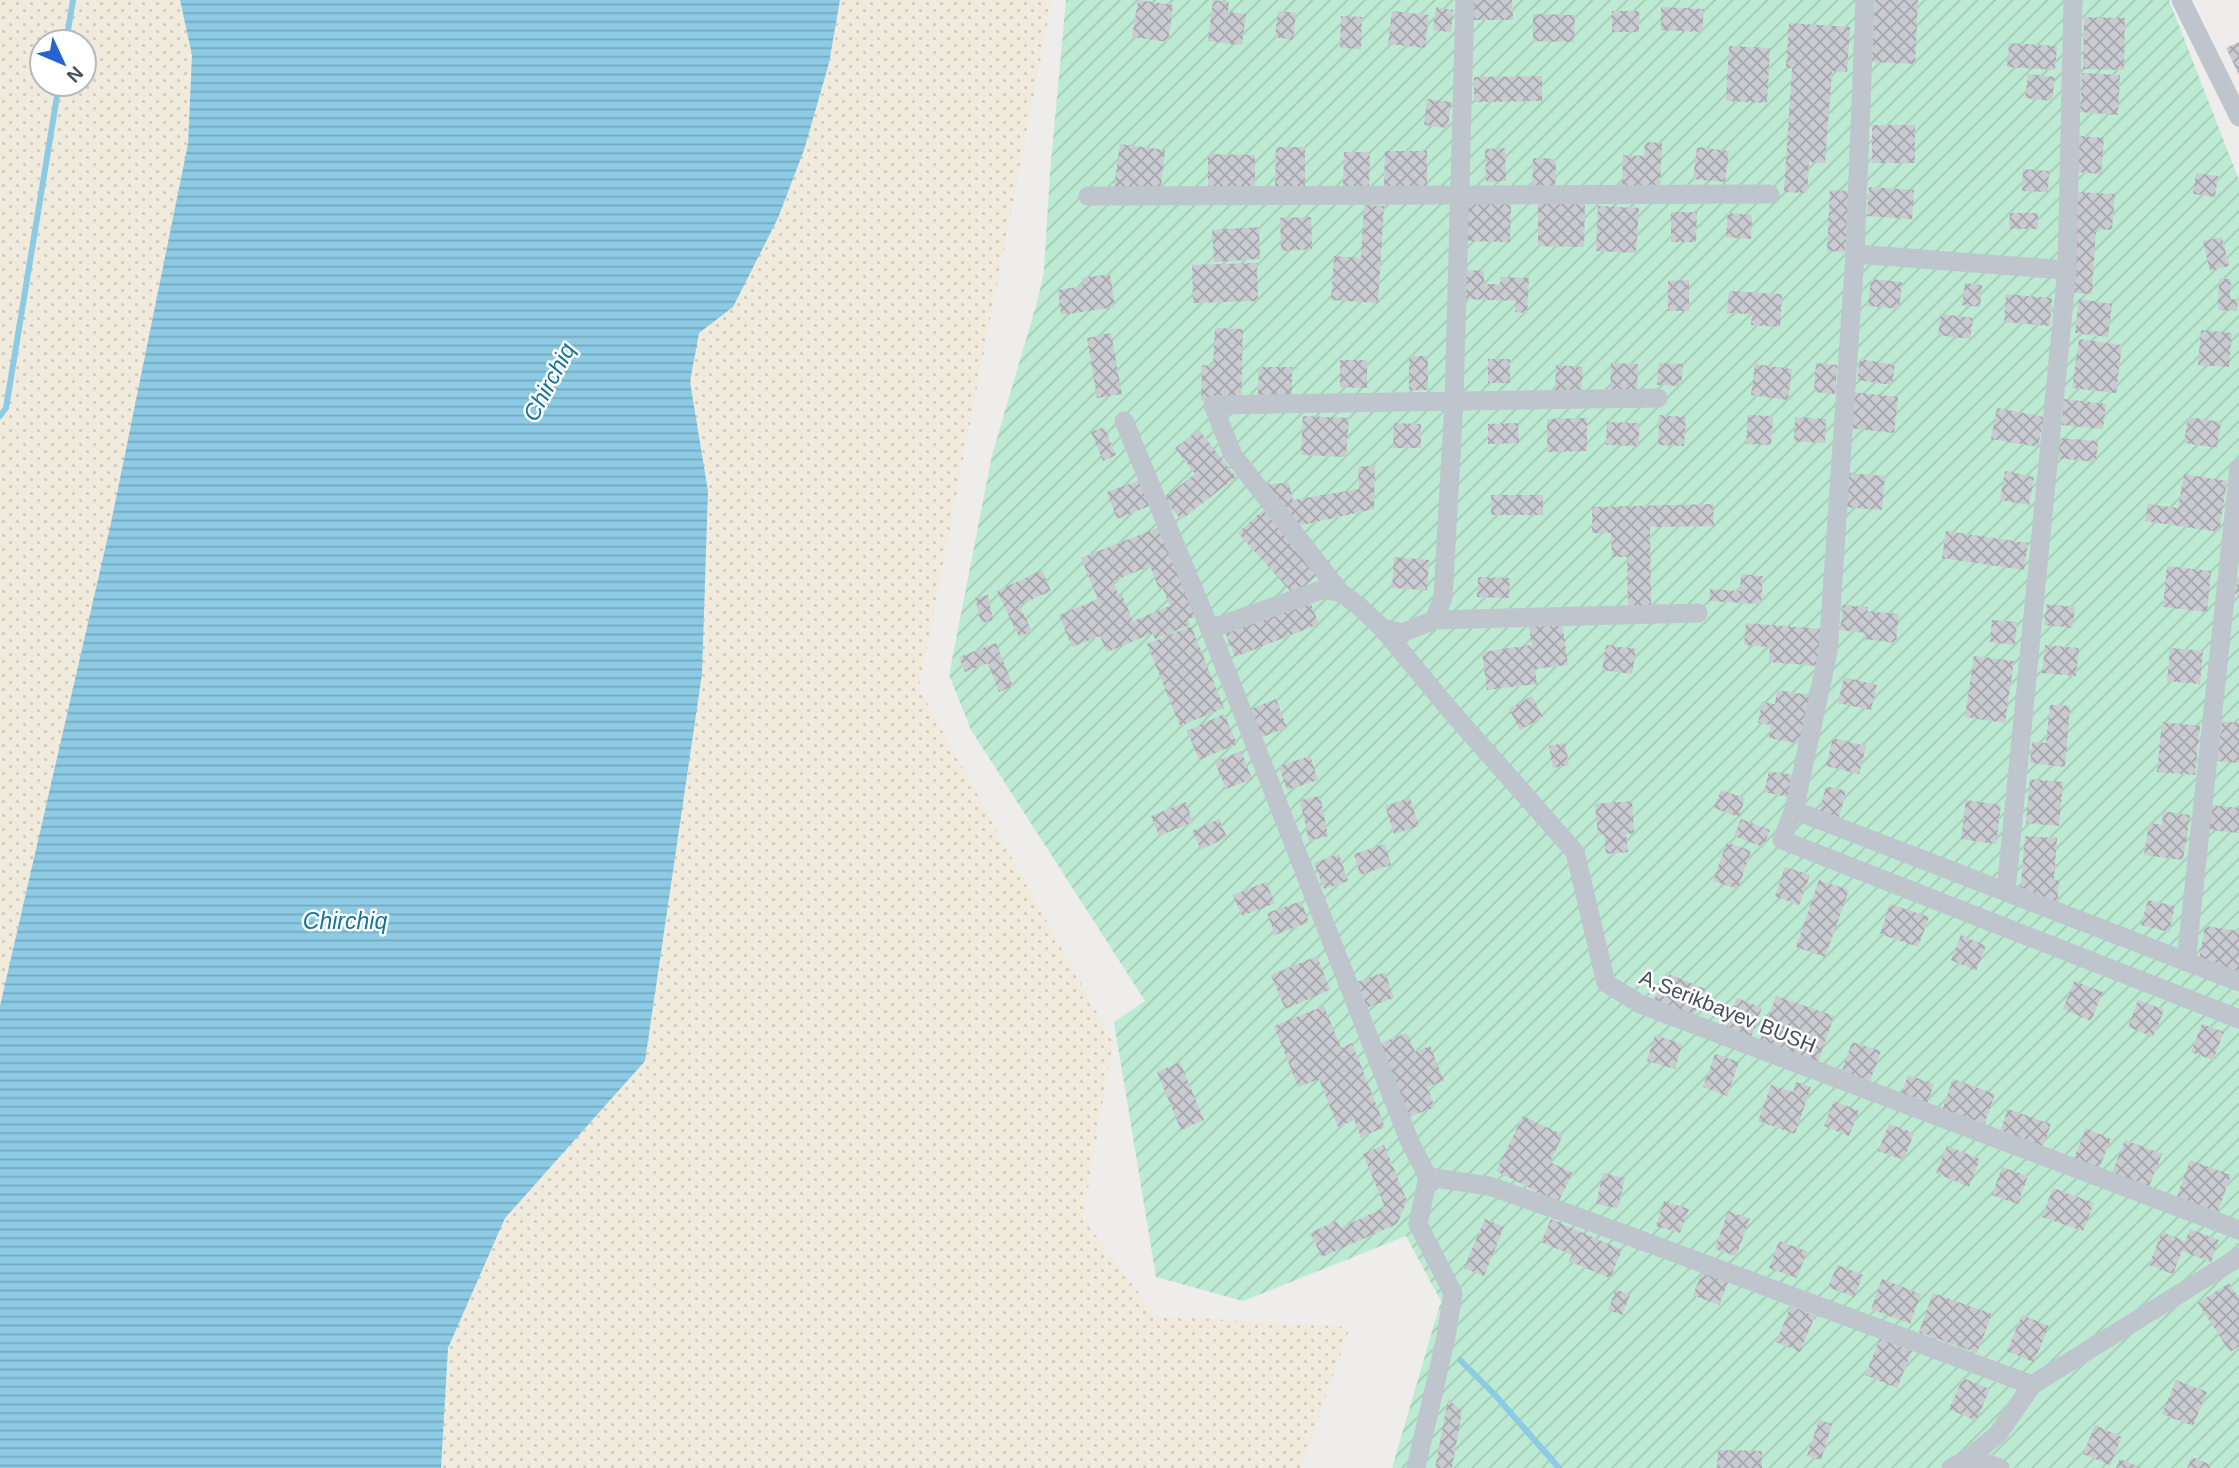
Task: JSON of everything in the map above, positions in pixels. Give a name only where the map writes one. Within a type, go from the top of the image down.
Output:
[{"type":"street","points":[[1434,620],[1443,598],[1454,401],[1465,0]]},
{"type":"street","points":[[1865,0],[1855,254],[1828,652],[1794,810],[1782,840],[2239,1019]]},
{"type":"street","points":[[2006,891],[2067,270],[2073,0]]},
{"type":"street","points":[[2181,0],[2239,117]]},
{"type":"street","points":[[1088,196],[1770,194]]},
{"type":"street","points":[[1855,254],[2067,270]]},
{"type":"street","points":[[1454,401],[1657,398]]},
{"type":"street","name":"A,Serikbayev BUSH","points":[[1454,401],[1213,405],[1233,456],[1341,593],[1382,628],[1449,709],[1575,852],[1606,983],[1640,1004],[2239,1230]]},
{"type":"street","points":[[1124,421],[1210,629],[1409,1140],[1428,1177],[1418,1224],[1453,1293],[1416,1468]]},
{"type":"street","points":[[2186,962],[2239,468]]},
{"type":"street","points":[[1210,629],[1324,589],[1341,593]]},
{"type":"street","points":[[1382,628],[1402,633],[1434,620],[1698,613]]},
{"type":"street","points":[[1794,810],[2239,982]]},
{"type":"street","points":[[1428,1177],[1489,1186],[2032,1385]]},
{"type":"street","points":[[1951,1468],[1969,1458],[1998,1434],[2032,1385],[2239,1257]]},
{"type":"street","points":[[1969,1458],[2000,1468]]},
{"type":"sand","points":[[0,0],[1052,0],[919,688],[1113,1042],[1083,1218],[1156,1316],[1350,1327],[1301,1468],[0,1468]]},
{"type":"green space","points":[[1066,0],[2169,0],[2239,180],[2239,1468],[1392,1468],[1441,1301],[1406,1236],[1243,1301],[1156,1277],[1114,1022],[1145,1001],[971,730],[949,675],[992,455],[1044,271]]},
{"type":"water","name":"Chirchiq","points":[[180,0],[840,0],[829,63],[804,150],[778,218],[733,307],[699,333],[690,382],[708,491],[702,674],[645,1061],[505,1218],[448,1348],[441,1468],[0,1468],[0,1006],[111,523],[188,144],[192,55]]},
{"type":"building","points":[[1138,0],[1173,5],[1168,42],[1132,37]]},
{"type":"building","points":[[1213,0],[1229,2],[1228,12],[1246,14],[1242,45],[1208,41]]},
{"type":"building","points":[[1474,0],[1512,0],[1513,20],[1474,20]]},
{"type":"building","points":[[1875,0],[1918,0],[1915,64],[1872,62]]},
{"type":"building","points":[[1436,7],[1453,10],[1451,32],[1433,30]]},
{"type":"building","points":[[1661,7],[1704,9],[1702,32],[1661,30]]},
{"type":"building","points":[[1278,11],[1296,13],[1293,40],[1275,37]]},
{"type":"building","points":[[1392,11],[1429,15],[1425,48],[1388,44]]},
{"type":"building","points":[[1612,11],[1639,11],[1639,32],[1612,32]]},
{"type":"building","points":[[1533,14],[1575,15],[1574,42],[1533,41]]},
{"type":"building","points":[[1341,16],[1362,17],[1361,49],[1340,48]]},
{"type":"building","points":[[2084,17],[2125,18],[2124,70],[2083,69]]},
{"type":"building","points":[[1789,23],[1850,27],[1847,72],[1832,71],[1825,163],[1809,162],[1807,193],[1784,192],[1792,68],[1786,68]]},
{"type":"building","points":[[2239,42],[2239,75],[2226,48]]},
{"type":"building","points":[[2009,43],[2057,46],[2055,70],[2007,67]]},
{"type":"building","points":[[1729,46],[1770,48],[1767,103],[1726,101]]},
{"type":"building","points":[[2082,73],[2120,75],[2118,115],[2080,112]]},
{"type":"building","points":[[2028,74],[2055,77],[2052,101],[2025,98]]},
{"type":"building","points":[[1542,76],[1542,101],[1474,102],[1474,77]]},
{"type":"building","points":[[1427,99],[1451,102],[1448,128],[1424,125]]},
{"type":"building","points":[[1872,125],[1915,125],[1915,163],[1872,163]]},
{"type":"building","points":[[2080,136],[2104,138],[2101,174],[2077,172]]},
{"type":"building","points":[[1645,142],[1662,143],[1660,188],[1622,187],[1623,155],[1644,156]]},
{"type":"building","points":[[1120,144],[1165,150],[1160,194],[1114,188]]},
{"type":"building","points":[[1276,147],[1305,147],[1305,187],[1275,187]]},
{"type":"building","points":[[1697,147],[1729,151],[1725,182],[1693,179]]},
{"type":"building","points":[[1505,148],[1506,181],[1486,182],[1485,149]]},
{"type":"building","points":[[1385,151],[1427,151],[1427,188],[1384,188]]},
{"type":"building","points":[[1344,152],[1370,152],[1369,188],[1343,187]]},
{"type":"building","points":[[1208,154],[1255,155],[1255,192],[1208,192]]},
{"type":"building","points":[[1533,158],[1556,159],[1555,190],[1532,189]]},
{"type":"building","points":[[2023,169],[2049,171],[2048,192],[2022,191]]},
{"type":"building","points":[[2196,173],[2218,176],[2215,197],[2193,194]]},
{"type":"building","points":[[1869,187],[1914,190],[1912,219],[1867,216]]},
{"type":"building","points":[[1830,190],[1849,191],[1845,252],[1827,251]]},
{"type":"building","points":[[2078,192],[2115,194],[2112,230],[2096,229],[2092,294],[2071,293]]},
{"type":"building","points":[[1467,201],[1511,203],[1510,242],[1466,241]]},
{"type":"building","points":[[1538,203],[1585,204],[1584,247],[1538,246]]},
{"type":"building","points":[[1364,205],[1384,206],[1378,303],[1331,300],[1334,256],[1361,258]]},
{"type":"building","points":[[1598,206],[1639,208],[1636,253],[1596,251]]},
{"type":"building","points":[[1671,212],[1697,212],[1696,242],[1671,242]]},
{"type":"building","points":[[1728,213],[1752,215],[1751,239],[1726,237]]},
{"type":"building","points":[[2010,213],[2038,213],[2038,229],[2009,229]]},
{"type":"building","points":[[1311,217],[1312,249],[1281,251],[1280,218]]},
{"type":"building","points":[[1259,227],[1260,259],[1214,262],[1212,230]]},
{"type":"building","points":[[2222,237],[2229,266],[2210,271],[2203,241]]},
{"type":"building","points":[[1257,263],[1258,301],[1193,303],[1192,265]]},
{"type":"building","points":[[1465,270],[1484,271],[1484,284],[1500,284],[1501,277],[1529,278],[1527,313],[1515,312],[1516,301],[1464,299]]},
{"type":"building","points":[[1110,274],[1115,307],[1061,315],[1058,290],[1083,286],[1082,278]]},
{"type":"building","points":[[1871,279],[1902,282],[1899,309],[1868,306]]},
{"type":"building","points":[[2219,279],[2231,279],[2230,299],[2238,300],[2237,311],[2218,310]]},
{"type":"building","points":[[1689,280],[1689,311],[1668,311],[1668,281]]},
{"type":"building","points":[[1965,283],[1982,285],[1980,307],[1962,305]]},
{"type":"building","points":[[1729,291],[1782,294],[1780,327],[1751,325],[1752,314],[1727,313]]},
{"type":"building","points":[[2006,294],[2052,298],[2050,326],[2004,322]]},
{"type":"building","points":[[2079,299],[2112,304],[2108,337],[2075,333]]},
{"type":"building","points":[[1941,314],[1973,318],[1970,339],[1938,335]]},
{"type":"building","points":[[1215,328],[1243,329],[1241,403],[1201,401],[1202,365],[1213,366]]},
{"type":"building","points":[[2201,330],[2232,333],[2229,367],[2198,365]]},
{"type":"building","points":[[1111,333],[1122,394],[1097,398],[1087,338]]},
{"type":"building","points":[[2079,339],[2122,345],[2116,393],[2072,388]]},
{"type":"building","points":[[1409,356],[1428,356],[1428,390],[1409,390]]},
{"type":"building","points":[[1488,359],[1510,359],[1510,383],[1488,383]]},
{"type":"building","points":[[1860,359],[1895,365],[1892,385],[1857,380]]},
{"type":"building","points":[[1340,360],[1367,360],[1367,388],[1340,387]]},
{"type":"building","points":[[1611,363],[1638,364],[1637,391],[1610,390]]},
{"type":"building","points":[[1659,363],[1683,364],[1681,386],[1657,385]]},
{"type":"building","points":[[1816,363],[1837,365],[1835,394],[1814,392]]},
{"type":"building","points":[[1755,364],[1792,369],[1788,400],[1751,395]]},
{"type":"building","points":[[1556,365],[1583,367],[1581,391],[1555,390]]},
{"type":"building","points":[[1259,367],[1292,367],[1292,395],[1258,395]]},
{"type":"building","points":[[1852,392],[1898,397],[1894,433],[1848,428]]},
{"type":"building","points":[[2064,399],[2106,404],[2103,429],[2062,425]]},
{"type":"building","points":[[1997,408],[2044,417],[2038,447],[1991,439]]},
{"type":"building","points":[[1659,415],[1686,417],[1684,446],[1658,445]]},
{"type":"building","points":[[1748,415],[1773,416],[1771,445],[1746,444]]},
{"type":"building","points":[[1303,416],[1349,418],[1346,457],[1301,455]]},
{"type":"building","points":[[1795,417],[1826,419],[1825,443],[1794,441]]},
{"type":"building","points":[[2188,417],[2221,422],[2217,448],[2184,443]]},
{"type":"building","points":[[1587,418],[1587,451],[1547,452],[1547,419]]},
{"type":"building","points":[[1607,422],[1639,423],[1639,446],[1606,445]]},
{"type":"building","points":[[1394,423],[1421,424],[1421,448],[1393,448]]},
{"type":"building","points":[[1518,423],[1519,443],[1488,444],[1488,424]]},
{"type":"building","points":[[1104,427],[1116,455],[1103,461],[1091,432]]},
{"type":"building","points":[[1199,430],[1236,477],[1181,520],[1164,498],[1195,474],[1175,448]]},
{"type":"building","points":[[2059,438],[2098,441],[2096,462],[2057,458]]},
{"type":"building","points":[[1375,465],[1374,509],[1293,527],[1264,484],[1289,483],[1293,500],[1359,489],[1358,467]]},
{"type":"building","points":[[2005,471],[2034,477],[2029,505],[2000,500]]},
{"type":"building","points":[[1847,473],[1885,476],[1882,510],[1844,507]]},
{"type":"building","points":[[2184,474],[2227,481],[2219,532],[2145,521],[2148,504],[2178,508]]},
{"type":"building","points":[[1143,479],[1152,505],[1117,519],[1107,492]]},
{"type":"building","points":[[1491,495],[1543,495],[1543,515],[1491,515]]},
{"type":"building","points":[[1713,504],[1714,526],[1650,527],[1651,606],[1628,607],[1627,557],[1612,557],[1611,533],[1592,533],[1592,507]]},
{"type":"building","points":[[1263,510],[1319,573],[1294,595],[1238,533]]},
{"type":"building","points":[[1162,526],[1198,616],[1188,619],[1190,625],[1155,639],[1153,633],[1107,652],[1100,636],[1072,647],[1059,615],[1098,599],[1081,558]],"holes":[[[1150,566],[1159,589],[1162,587],[1170,606],[1133,621],[1113,581]]]},
{"type":"building","points":[[1946,531],[2028,543],[2024,570],[1942,558]]},
{"type":"building","points":[[1394,557],[1429,560],[1427,590],[1392,588]]},
{"type":"building","points":[[2167,566],[2211,571],[2207,612],[2163,607]]},
{"type":"building","points":[[1042,570],[1051,591],[1019,605],[1032,631],[1019,637],[997,591]]},
{"type":"building","points":[[1741,574],[1763,576],[1761,604],[1709,601],[1710,589],[1740,591]]},
{"type":"building","points":[[1478,577],[1510,578],[1509,598],[1477,597]]},
{"type":"building","points":[[2239,578],[2239,595],[2235,594]]},
{"type":"building","points":[[988,595],[993,620],[981,623],[975,598]]},
{"type":"building","points":[[1309,599],[1319,624],[1235,657],[1225,632]]},
{"type":"building","points":[[2047,604],[2075,607],[2072,628],[2044,625]]},
{"type":"building","points":[[1843,605],[1868,607],[1867,611],[1899,614],[1896,643],[1864,639],[1865,633],[1840,630]]},
{"type":"building","points":[[1992,620],[2017,622],[2015,645],[1990,642]]},
{"type":"building","points":[[1562,622],[1568,665],[1535,669],[1537,684],[1487,690],[1482,652],[1532,645],[1529,627]]},
{"type":"building","points":[[1746,623],[1821,629],[1818,666],[1769,662],[1770,647],[1744,645]]},
{"type":"building","points":[[1191,626],[1224,708],[1180,726],[1147,644]]},
{"type":"building","points":[[996,643],[1013,686],[999,692],[988,663],[965,672],[959,657]]},
{"type":"building","points":[[1606,645],[1636,649],[1632,674],[1602,670]]},
{"type":"building","points":[[2045,645],[2079,648],[2076,676],[2042,673]]},
{"type":"building","points":[[2170,648],[2203,651],[2200,684],[2167,681]]},
{"type":"building","points":[[1974,656],[2014,661],[2005,723],[1965,717]]},
{"type":"building","points":[[1844,677],[1877,685],[1871,710],[1838,703]]},
{"type":"building","points":[[1777,690],[1810,695],[1801,744],[1769,738],[1771,725],[1758,723],[1762,702],[1775,704]]},
{"type":"building","points":[[1532,696],[1543,717],[1520,730],[1509,709]]},
{"type":"building","points":[[1276,699],[1287,728],[1262,737],[1251,709]]},
{"type":"building","points":[[2050,705],[2070,706],[2065,767],[2030,763],[2032,742],[2046,743]]},
{"type":"building","points":[[1224,714],[1237,744],[1199,760],[1187,731]]},
{"type":"building","points":[[2222,721],[2239,723],[2239,763],[2217,761]]},
{"type":"building","points":[[2162,722],[2200,726],[2195,775],[2157,772]]},
{"type":"building","points":[[1833,738],[1866,746],[1859,774],[1826,766]]},
{"type":"building","points":[[1565,743],[1569,765],[1553,768],[1549,746]]},
{"type":"building","points":[[1241,751],[1252,779],[1226,789],[1215,762]]},
{"type":"building","points":[[1310,756],[1318,780],[1287,790],[1279,766]]},
{"type":"building","points":[[1769,771],[1792,775],[1788,797],[1764,792]]},
{"type":"building","points":[[2030,779],[2063,782],[2059,826],[2026,823]]},
{"type":"building","points":[[1826,786],[1846,791],[1839,818],[1819,813]]},
{"type":"building","points":[[1721,790],[1745,798],[1739,817],[1714,808]]},
{"type":"building","points":[[1320,796],[1328,836],[1309,841],[1300,800]]},
{"type":"building","points":[[1410,798],[1419,826],[1394,834],[1385,806]]},
{"type":"building","points":[[1966,800],[2001,805],[1996,844],[1961,839]]},
{"type":"building","points":[[1632,801],[1634,833],[1626,834],[1628,852],[1606,854],[1604,834],[1598,835],[1595,804]]},
{"type":"building","points":[[1186,802],[1193,822],[1159,836],[1151,816]]},
{"type":"building","points":[[2212,805],[2239,808],[2239,833],[2209,830]]},
{"type":"building","points":[[2163,811],[2190,815],[2183,860],[2144,855],[2149,823],[2162,825]]},
{"type":"building","points":[[1219,819],[1227,837],[1201,850],[1192,831]]},
{"type":"building","points":[[1741,819],[1770,830],[1763,847],[1734,836]]},
{"type":"building","points":[[2025,836],[2057,838],[2054,880],[2059,881],[2057,909],[2020,895]]},
{"type":"building","points":[[1727,842],[1751,851],[1738,889],[1713,881]]},
{"type":"building","points":[[1385,844],[1391,865],[1360,875],[1354,854]]},
{"type":"building","points":[[1339,854],[1348,881],[1324,889],[1314,863]]},
{"type":"building","points":[[1785,867],[1810,875],[1799,905],[1775,896]]},
{"type":"building","points":[[1819,880],[1849,890],[1825,957],[1796,947]]},
{"type":"building","points":[[1266,882],[1275,903],[1242,916],[1233,895]]},
{"type":"building","points":[[2148,900],[2175,906],[2169,932],[2141,925]]},
{"type":"building","points":[[1301,901],[1309,922],[1275,935],[1267,913]]},
{"type":"building","points":[[1890,904],[1929,917],[1918,947],[1880,934]]},
{"type":"building","points":[[2205,926],[2239,931],[2239,974],[2199,959]]},
{"type":"building","points":[[1961,935],[1986,946],[1976,971],[1951,960]]},
{"type":"building","points":[[1317,956],[1330,990],[1285,1009],[1271,975]]},
{"type":"building","points":[[1385,972],[1394,998],[1366,1008],[1357,982]]},
{"type":"building","points":[[1666,973],[1705,989],[1692,1019],[1653,1002]]},
{"type":"building","points":[[2074,981],[2103,992],[2091,1021],[2063,1009]]},
{"type":"building","points":[[1776,996],[1834,1016],[1818,1062],[1760,1041]]},
{"type":"building","points":[[1737,998],[1762,1008],[1749,1042],[1724,1032]]},
{"type":"building","points":[[2138,1000],[2164,1010],[2153,1037],[2128,1027]]},
{"type":"building","points":[[1324,1006],[1341,1048],[1352,1043],[1385,1127],[1361,1137],[1354,1120],[1338,1127],[1319,1079],[1298,1087],[1274,1026]]},
{"type":"building","points":[[2202,1024],[2224,1032],[2213,1060],[2191,1052]]},
{"type":"building","points":[[1407,1033],[1415,1052],[1430,1046],[1444,1081],[1427,1087],[1435,1107],[1406,1118],[1378,1044]]},
{"type":"building","points":[[1655,1035],[1682,1044],[1675,1069],[1647,1061]]},
{"type":"building","points":[[1852,1042],[1881,1051],[1868,1087],[1840,1077]]},
{"type":"building","points":[[1715,1054],[1739,1062],[1727,1096],[1703,1087]]},
{"type":"building","points":[[1180,1062],[1204,1120],[1181,1130],[1157,1072]]},
{"type":"building","points":[[1908,1075],[1934,1084],[1925,1109],[1899,1100]]},
{"type":"building","points":[[1953,1079],[1995,1094],[1983,1128],[1941,1113]]},
{"type":"building","points":[[1796,1082],[1811,1087],[1795,1134],[1758,1121],[1771,1085],[1793,1092]]},
{"type":"building","points":[[1834,1101],[1859,1111],[1849,1136],[1824,1126]]},
{"type":"building","points":[[2008,1109],[2051,1124],[2042,1149],[1999,1134]]},
{"type":"building","points":[[1523,1116],[1563,1135],[1550,1162],[1573,1173],[1558,1202],[1496,1171]]},
{"type":"building","points":[[1889,1124],[1914,1133],[1904,1160],[1878,1151]]},
{"type":"building","points":[[2086,1128],[2111,1139],[2098,1171],[2073,1161]]},
{"type":"building","points":[[2125,1140],[2162,1154],[2148,1189],[2111,1175]]},
{"type":"building","points":[[1384,1145],[1407,1201],[1397,1224],[1322,1257],[1310,1233],[1336,1221],[1341,1228],[1385,1207],[1363,1154]]},
{"type":"building","points":[[1947,1146],[1980,1159],[1969,1187],[1936,1173]]},
{"type":"building","points":[[2190,1160],[2231,1175],[2217,1214],[2176,1199]]},
{"type":"building","points":[[2002,1167],[2028,1176],[2018,1204],[1992,1195]]},
{"type":"building","points":[[1603,1173],[1625,1178],[1618,1208],[1596,1204]]},
{"type":"building","points":[[2053,1188],[2094,1203],[2083,1231],[2042,1217]]},
{"type":"building","points":[[1664,1201],[1689,1209],[1680,1233],[1656,1226]]},
{"type":"building","points":[[1728,1211],[1750,1219],[1736,1256],[1715,1249]]},
{"type":"building","points":[[1485,1219],[1504,1227],[1484,1276],[1464,1268]]},
{"type":"building","points":[[1551,1219],[1622,1250],[1610,1278],[1569,1261],[1572,1255],[1541,1242]]},
{"type":"building","points":[[2190,1229],[2219,1240],[2211,1262],[2182,1251],[2173,1274],[2149,1265],[2162,1232],[2185,1241]]},
{"type":"building","points":[[1779,1241],[1807,1251],[1797,1278],[1769,1268]]},
{"type":"building","points":[[1837,1265],[1863,1275],[1854,1297],[1828,1287]]},
{"type":"building","points":[[1703,1270],[1729,1280],[1719,1305],[1693,1295]]},
{"type":"building","points":[[1882,1279],[1921,1294],[1910,1324],[1871,1309]]},
{"type":"building","points":[[2229,1283],[2239,1298],[2239,1346],[2230,1352],[2198,1303]]},
{"type":"building","points":[[1616,1289],[1630,1295],[1622,1315],[1608,1310]]},
{"type":"building","points":[[1933,1293],[1992,1314],[1977,1353],[1919,1332]]},
{"type":"building","points":[[1791,1306],[1815,1316],[1800,1352],[1776,1342]]},
{"type":"building","points":[[2022,1315],[2049,1326],[2034,1362],[2007,1351]]},
{"type":"building","points":[[1880,1339],[1912,1351],[1897,1388],[1865,1375]]},
{"type":"building","points":[[1963,1378],[1990,1389],[1976,1421],[1949,1409]]},
{"type":"building","points":[[2176,1380],[2207,1392],[2193,1426],[2162,1414]]},
{"type":"building","points":[[1448,1399],[1462,1411],[1452,1468],[1435,1468]]},
{"type":"building","points":[[1819,1420],[1832,1424],[1821,1460],[1807,1456]]},
{"type":"building","points":[[2095,1425],[2122,1437],[2110,1465],[2083,1454]]},
{"type":"building","points":[[1718,1450],[1762,1451],[1762,1468],[1717,1468]]},
{"type":"building","points":[[2192,1457],[2211,1465],[2210,1468],[2187,1468]]},
{"type":"building","points":[[2120,1459],[2142,1468],[2116,1468]]},
{"type":"waterway","points":[[68,28],[73,0]]},
{"type":"waterway","points":[[0,416],[6,408],[57,98]]},
{"type":"waterway","points":[[1460,1360],[1495,1395],[1559,1468]]}]
